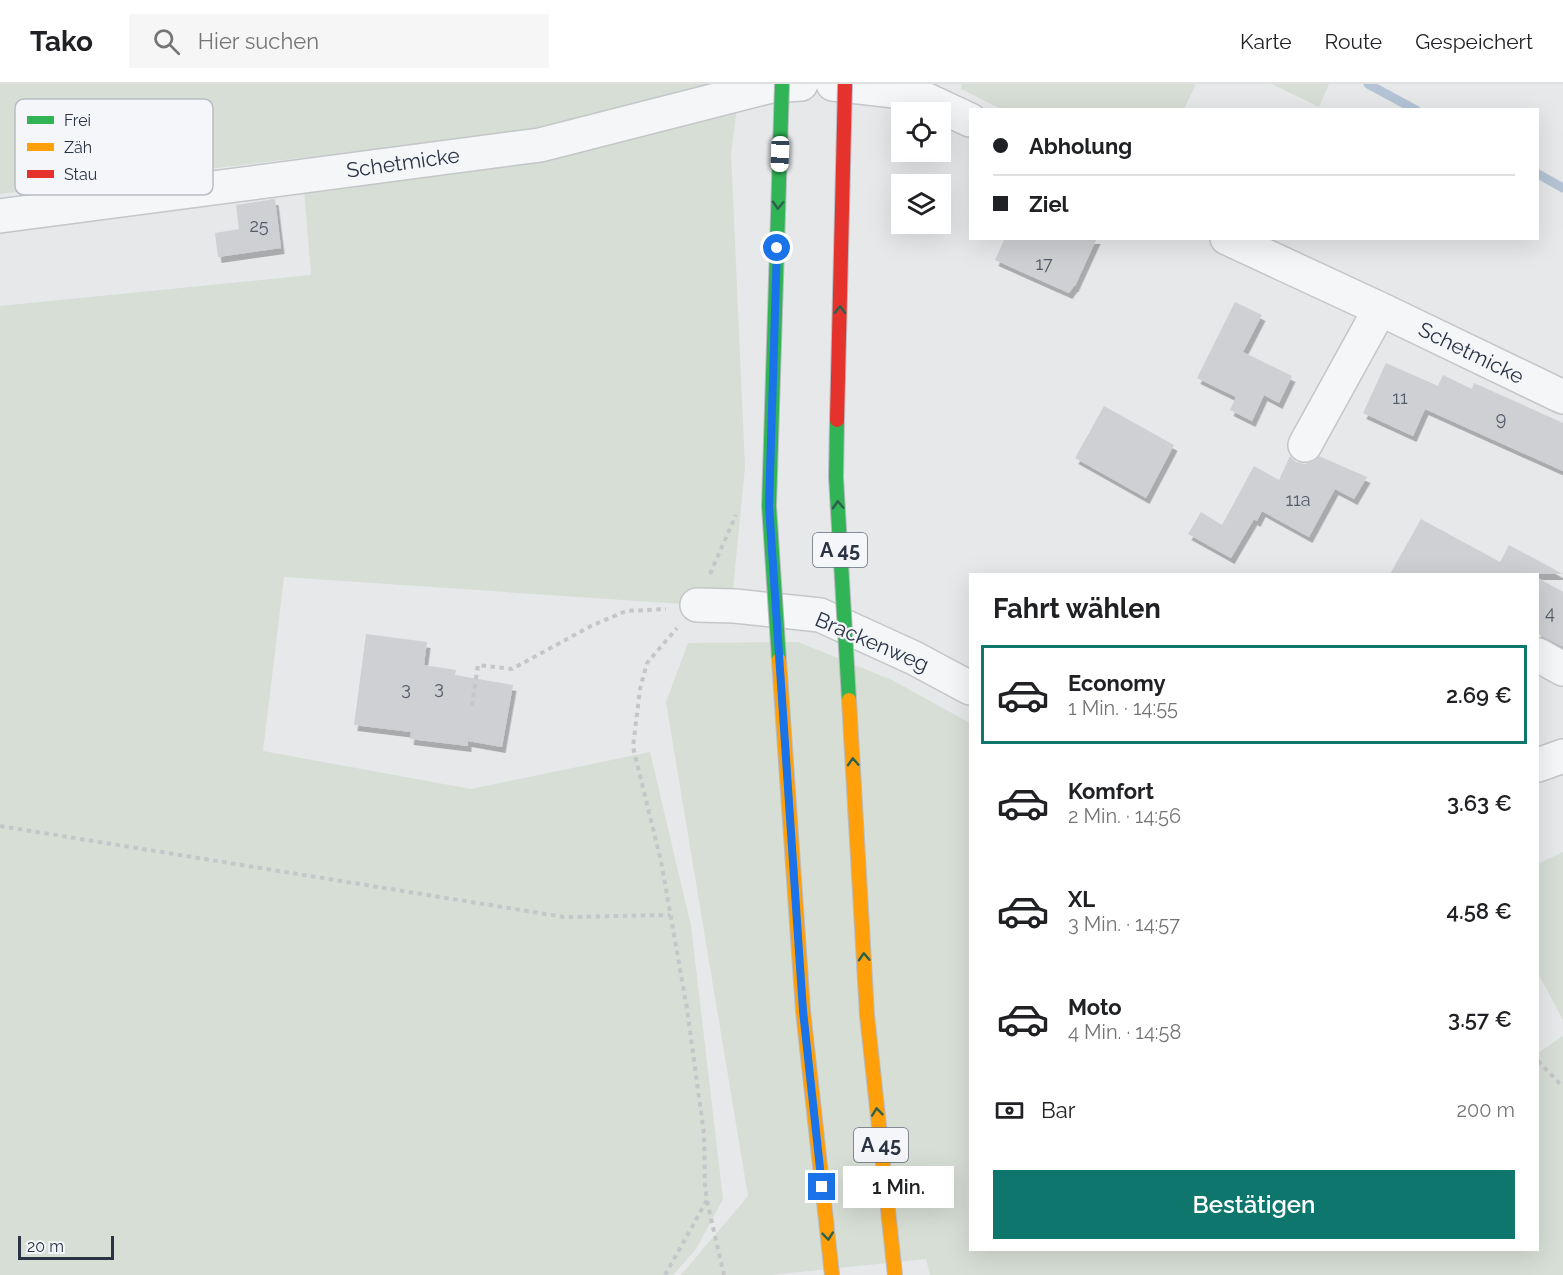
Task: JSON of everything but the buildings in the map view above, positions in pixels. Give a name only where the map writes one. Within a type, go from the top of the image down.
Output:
[{"type":"highway","points":[[782,84],[769,506],[803,1011],[832,1275]]},
{"type":"highway","name":"A 45","points":[[845,84],[836,477],[867,1015],[895,1275]]},
{"type":"street","name":"Schetmicke","points":[[213,189],[540,144],[771,86],[801,84]]},
{"type":"street","points":[[833,84],[914,88],[969,119]]},
{"type":"street","name":"Schetmicke","points":[[0,216],[171,195]]},
{"type":"street","name":"Schetmicke","points":[[1231,240],[1563,397]]},
{"type":"street","points":[[1305,445],[1380,309]]},
{"type":"street","name":"Brackenweg","points":[[697,605],[735,606],[820,615],[914,658],[969,687]]},
{"type":"street","points":[[1539,656],[1563,669]]},
{"type":"street","points":[[1539,765],[1563,756]]},
{"type":"path","points":[[472,706],[478,665],[512,669],[591,626],[626,611],[697,605]]},
{"type":"path","points":[[697,605],[647,663],[640,689],[633,747],[661,861],[687,1009],[704,1134],[705,1186],[724,1275]]},
{"type":"path","points":[[0,826],[564,917],[670,915]]},
{"type":"path","points":[[1539,1062],[1563,1087]]},
{"type":"path","points":[[665,1275],[707,1200]]},
{"type":"shaded area","points":[[0,84],[740,84],[731,153],[745,467],[732,600],[697,605],[284,577],[263,751],[471,789],[650,752],[691,926],[723,1199],[696,1249],[673,1275],[0,1275],[0,306],[311,275],[304,189],[309,157],[213,168],[213,99],[15,99],[15,192],[0,194]]},
{"type":"shaded area","points":[[962,84],[1196,84],[1184,108],[999,108],[961,89]]},
{"type":"shaded area","points":[[1272,84],[1329,84],[1319,107]]},
{"type":"shaded area","points":[[798,642],[892,680],[969,722],[969,1251],[1539,1251],[1539,1052],[1563,1036],[1563,1275],[930,1275],[926,1259],[770,1275],[681,1275],[748,1196],[666,702],[688,643]]},
{"type":"shaded area","points":[[1563,852],[1563,1020],[1539,975],[1539,864]]},
{"type":"waterway","name":"Schetmicke","points":[[1368,84],[1412,108]]},
{"type":"waterway","name":"Schetmicke","points":[[1539,175],[1563,188]]},
{"type":"traffic: slow","points":[[779,660],[803,1011]]},
{"type":"traffic: slow","points":[[849,700],[867,1015]]},
{"type":"traffic: slow","points":[[803,1011],[832,1275]]},
{"type":"traffic: slow","points":[[867,1015],[895,1275]]},
{"type":"traffic: fast","points":[[779,660],[769,506],[782,84]]},
{"type":"traffic: fast","points":[[837,420],[836,477],[849,700]]},
{"type":"traffic: jam","points":[[837,420],[845,84]]},
{"type":"route","points":[[777,248],[769,506],[803,1011],[822,1187]]}]
